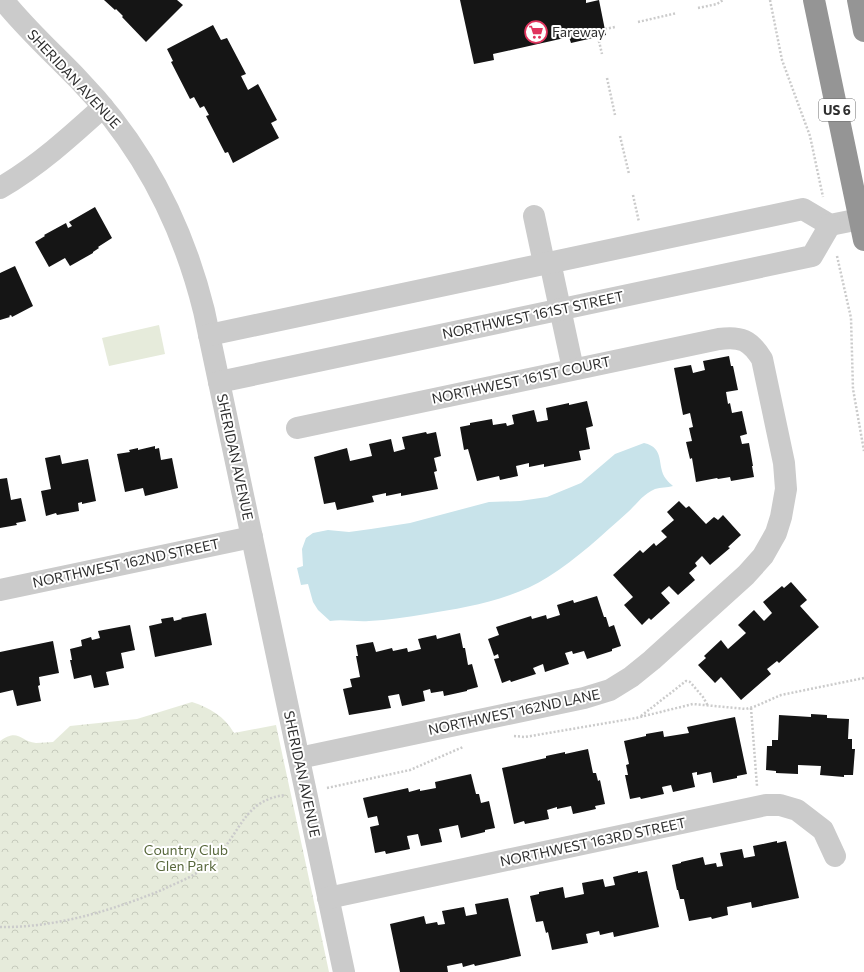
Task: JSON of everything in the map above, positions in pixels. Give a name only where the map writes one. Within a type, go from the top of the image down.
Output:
[{"type":"highway","name":"US 6","points":[[814,0],[863,226]]},
{"type":"highway","points":[[858,0],[864,31]]},
{"type":"street","name":"SHERIDAN AVENUE","points":[[3,0],[38,41],[103,107],[128,138],[150,172],[169,209],[185,247],[198,286],[209,335],[344,972]]},
{"type":"street","points":[[0,188],[17,178],[61,145],[103,107]]},
{"type":"street","points":[[209,335],[803,209],[830,225],[863,226]]},
{"type":"street","points":[[534,216],[560,309],[573,370]]},
{"type":"street","name":"NORTHWEST 161ST STREET","points":[[219,382],[812,256],[830,225]]},
{"type":"street","name":"NORTHWEST 161ST COURT","points":[[297,428],[719,338],[733,337],[745,340]]},
{"type":"street","name":"NORTHWEST 162ND LANE","points":[[299,758],[584,698],[610,690],[631,677],[652,660],[746,575],[763,556],[776,533],[786,489],[784,463],[762,359],[755,348],[745,340]]},
{"type":"street","name":"NORTHWEST 162ND STREET","points":[[0,590],[252,537]]},
{"type":"street","name":"NORTHWEST 163RD STREET","points":[[328,898],[758,807],[780,805],[797,810],[823,830],[835,856]]},
{"type":"path","points":[[698,8],[717,4],[724,0]]},
{"type":"path","points":[[770,0],[782,60],[810,136],[819,179]]},
{"type":"path","points":[[638,22],[677,13]]},
{"type":"path","points":[[605,29],[615,27]]},
{"type":"path","points":[[598,37],[602,54]]},
{"type":"path","points":[[607,78],[615,115]]},
{"type":"path","points":[[620,136],[629,174]]},
{"type":"path","points":[[633,195],[639,222]]},
{"type":"path","points":[[841,277],[850,318],[853,389],[856,414],[864,451]]},
{"type":"path","points":[[511,736],[525,737],[639,717],[693,704],[746,709],[781,695],[864,678]]},
{"type":"path","points":[[639,717],[686,681],[690,682],[703,697],[708,706]]},
{"type":"path","points":[[751,708],[758,807]]},
{"type":"path","points":[[0,927],[51,923],[100,912],[139,899],[174,884],[201,870],[220,854],[242,821],[255,806],[268,799],[306,793],[410,770],[466,745]]},
{"type":"green space","points":[[159,325],[165,354],[109,366],[102,338]]},
{"type":"green space","name":"Country Club Glen Park","points":[[192,702],[216,713],[226,722],[234,733],[276,725],[329,972],[0,972],[0,741],[6,737],[15,735],[30,742],[53,742],[70,726],[137,719]]},
{"type":"water","points":[[644,443],[651,445],[658,453],[663,474],[673,486],[655,489],[640,499],[628,512],[579,555],[535,585],[489,602],[441,612],[369,621],[330,621],[318,610],[313,602],[308,584],[301,585],[297,568],[303,566],[302,549],[306,538],[313,533],[328,530],[349,532],[410,523],[489,502],[520,501],[547,497],[581,483],[615,454]]},
{"type":"building","points":[[104,0],[177,0],[183,5],[146,42],[116,9],[115,10]]},
{"type":"building","name":"Fareway","points":[[460,0],[586,0],[586,3],[599,0],[606,35],[571,43],[569,37],[493,54],[494,60],[474,64]]},
{"type":"building","points":[[213,25],[221,40],[227,38],[246,74],[241,76],[248,90],[258,84],[277,120],[271,123],[279,138],[233,163],[228,152],[225,153],[206,116],[209,115],[204,106],[200,108],[194,97],[190,99],[171,62],[173,61],[167,49]]},
{"type":"building","points":[[95,207],[112,238],[98,247],[99,248],[93,253],[70,266],[65,258],[49,267],[35,242],[45,236],[44,235],[66,223],[68,228],[72,226],[69,222]]},
{"type":"building","points":[[15,266],[33,306],[12,317],[11,315],[9,316],[10,317],[0,320],[0,273]]},
{"type":"building","points":[[729,356],[731,366],[733,366],[738,390],[726,392],[728,404],[730,403],[732,413],[742,411],[747,434],[740,436],[742,444],[749,443],[754,477],[731,481],[730,477],[717,478],[696,482],[692,458],[690,459],[686,442],[692,441],[689,428],[693,427],[690,413],[683,415],[674,368],[691,365],[693,373],[705,370],[703,361]]},
{"type":"building","points":[[587,401],[593,426],[586,428],[590,449],[579,451],[581,460],[544,467],[544,464],[529,467],[529,463],[516,466],[518,476],[500,480],[499,476],[477,481],[468,449],[464,450],[460,427],[470,425],[470,423],[492,419],[493,425],[506,423],[507,426],[514,424],[512,415],[534,410],[537,422],[548,420],[546,408]]},
{"type":"building","points":[[426,432],[427,434],[436,432],[441,456],[434,458],[437,471],[434,472],[438,489],[401,496],[401,493],[386,496],[386,493],[372,496],[374,502],[337,510],[335,502],[324,504],[314,457],[347,448],[350,461],[372,456],[369,444],[391,439],[394,452],[405,449],[402,437]]},
{"type":"building","points":[[155,446],[155,449],[159,448],[161,460],[172,458],[178,488],[145,496],[143,488],[125,492],[117,454],[130,452],[129,450],[138,448],[138,450]]},
{"type":"building","points":[[60,455],[62,464],[88,459],[96,501],[82,504],[82,502],[78,503],[79,511],[57,515],[56,513],[46,516],[41,491],[51,489],[45,458]]},
{"type":"building","points":[[7,478],[11,500],[21,498],[26,521],[16,523],[17,525],[0,528],[0,479]]},
{"type":"building","points":[[679,501],[686,508],[689,506],[706,524],[714,517],[718,520],[723,515],[741,535],[728,547],[730,548],[710,565],[702,556],[695,563],[697,566],[689,573],[695,580],[678,595],[669,586],[661,593],[670,603],[651,620],[649,618],[642,625],[624,605],[633,597],[613,575],[640,550],[643,553],[654,543],[656,546],[667,537],[661,531],[674,520],[667,512]]},
{"type":"building","points":[[791,582],[807,600],[800,606],[819,627],[779,663],[777,661],[767,669],[771,674],[741,700],[721,677],[715,683],[698,665],[706,658],[704,656],[721,640],[728,649],[746,633],[738,625],[754,610],[764,621],[772,613],[763,602],[782,586],[784,588]]},
{"type":"building","points":[[597,596],[609,627],[614,625],[621,646],[612,649],[612,651],[587,659],[584,651],[573,654],[572,651],[565,653],[569,664],[545,672],[543,664],[533,668],[536,674],[511,682],[510,680],[502,683],[494,659],[499,658],[498,654],[494,656],[488,639],[499,635],[496,627],[531,616],[532,619],[546,615],[547,619],[560,615],[557,605],[573,600],[574,603]]},
{"type":"building","points":[[206,613],[212,645],[155,657],[149,626],[162,623],[161,619],[173,617],[174,621],[182,619],[181,618]]},
{"type":"building","points":[[130,625],[135,650],[121,653],[124,668],[106,672],[109,685],[94,688],[91,675],[74,679],[70,660],[72,660],[70,649],[82,646],[81,640],[91,637],[92,640],[100,638],[98,631]]},
{"type":"building","points":[[460,633],[463,648],[465,648],[468,665],[472,664],[478,687],[444,696],[443,691],[431,693],[430,689],[423,691],[425,701],[402,706],[399,694],[388,696],[391,708],[349,715],[343,689],[352,687],[350,679],[360,677],[356,656],[358,656],[356,645],[373,642],[376,652],[392,648],[393,651],[407,648],[408,652],[421,649],[418,639],[436,635],[437,639]]},
{"type":"building","points":[[53,641],[59,673],[39,677],[40,685],[38,686],[41,701],[17,706],[13,690],[0,693],[0,652]]},
{"type":"building","points":[[811,714],[827,715],[827,718],[849,719],[848,739],[852,739],[852,749],[855,749],[853,775],[844,775],[844,777],[820,775],[821,766],[798,765],[798,774],[776,773],[776,771],[766,770],[767,746],[772,746],[772,740],[778,740],[779,715],[811,717]]},
{"type":"building","points":[[735,717],[747,774],[737,776],[737,778],[713,783],[711,772],[697,775],[697,772],[692,773],[695,787],[673,792],[671,785],[662,787],[664,794],[641,799],[640,797],[630,799],[625,775],[628,775],[626,765],[629,764],[624,741],[646,736],[646,734],[663,731],[664,737],[689,733],[687,727]]},
{"type":"building","points":[[588,749],[593,773],[596,773],[598,781],[600,780],[605,804],[595,806],[596,809],[573,814],[571,806],[557,809],[557,807],[547,810],[549,819],[525,824],[524,821],[514,824],[502,768],[546,758],[546,756]]},
{"type":"building","points":[[471,774],[476,794],[479,794],[481,803],[489,801],[495,828],[461,838],[458,825],[439,829],[442,842],[421,846],[418,834],[407,836],[410,849],[386,854],[385,851],[375,853],[370,827],[379,825],[377,816],[368,818],[363,798],[408,788],[409,792],[420,789],[420,791],[436,788],[435,782]]},
{"type":"building","points":[[777,841],[777,843],[786,841],[799,898],[752,908],[751,902],[727,907],[728,915],[712,919],[711,917],[689,921],[684,899],[680,899],[677,890],[672,865],[703,857],[705,865],[716,863],[717,867],[723,866],[720,853],[742,849],[744,858],[755,856],[753,846]]},
{"type":"building","points":[[638,871],[638,873],[647,871],[659,927],[614,937],[613,932],[600,935],[599,931],[586,934],[588,943],[552,950],[548,932],[546,933],[543,921],[536,922],[530,896],[539,894],[539,892],[563,887],[565,898],[584,894],[582,883],[603,879],[605,887],[615,885],[613,877]]},
{"type":"building","points":[[508,898],[521,956],[475,966],[474,964],[463,967],[462,963],[447,966],[448,972],[400,972],[390,924],[424,916],[426,924],[437,922],[438,925],[445,924],[442,911],[464,907],[466,916],[477,914],[475,904]]},
{"type":"place","name":"Fareway","points":[[536,32]]}]
